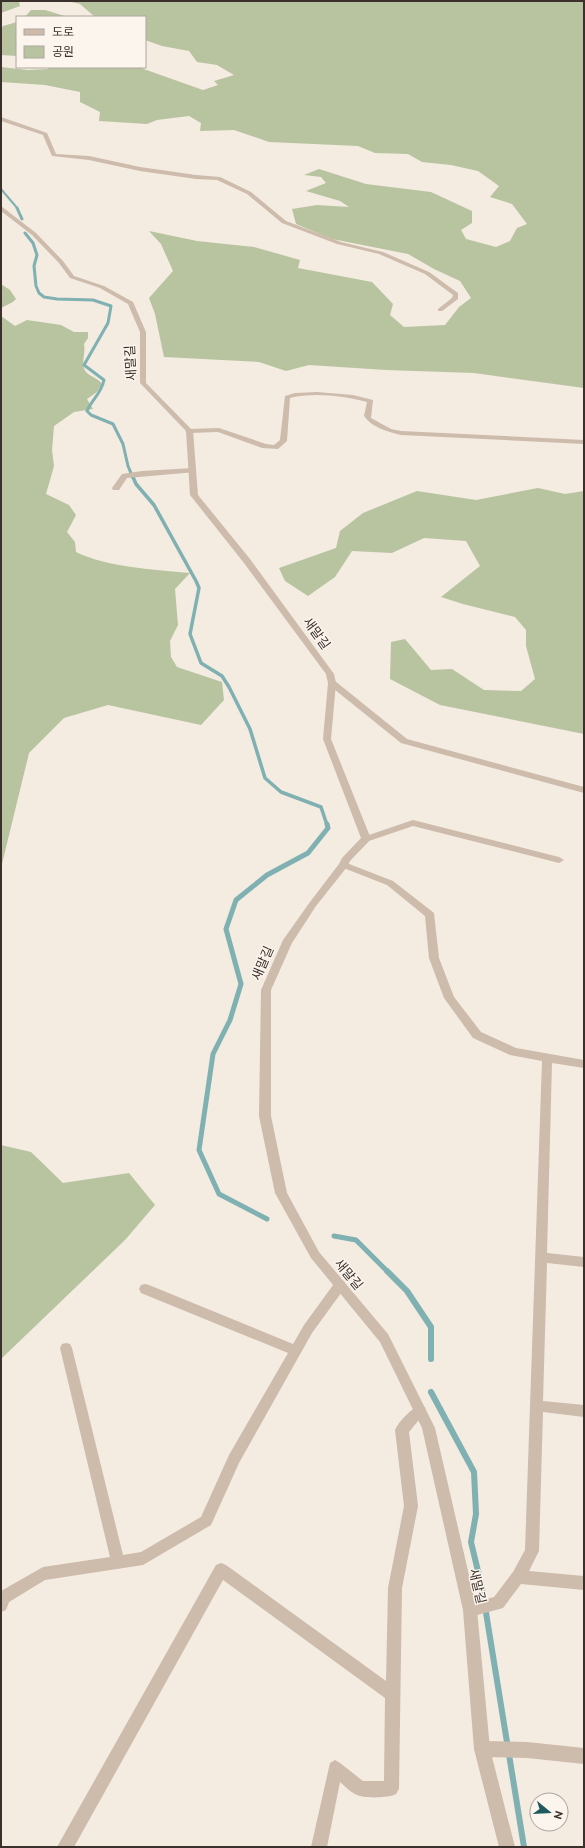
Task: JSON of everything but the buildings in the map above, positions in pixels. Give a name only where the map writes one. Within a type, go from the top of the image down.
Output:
[{"type":"street","points":[[1,119],[44,134],[54,155],[89,158],[140,169],[196,178],[218,178],[249,193],[284,222],[339,243],[381,253],[427,274],[456,294],[455,299],[440,310]]},
{"type":"street","name":"새말길","points":[[1,208],[34,234],[62,262],[72,278],[102,288],[131,303],[143,332],[143,383],[189,431],[194,495],[251,567],[330,674],[332,683]]},
{"type":"street","points":[[189,431],[219,430],[264,446],[275,447],[282,441],[287,397],[297,393],[361,398],[371,401],[367,416],[369,419],[389,430],[401,433],[584,442]]},
{"type":"street","points":[[116,488],[125,476],[139,473],[192,470]]},
{"type":"street","points":[[332,683],[404,741],[584,790]]},
{"type":"street","points":[[332,683],[326,739],[345,782],[366,839],[413,823],[559,860]]},
{"type":"street","name":"새말길","points":[[366,839],[345,860],[344,865],[313,904],[287,942],[266,990],[265,1116],[281,1193],[315,1255],[384,1338],[428,1428],[471,1610],[482,1750],[507,1847]]},
{"type":"street","points":[[344,865],[390,883],[430,915],[434,958],[449,998],[477,1035],[514,1052],[584,1064]]},
{"type":"street","points":[[471,1610],[498,1602],[518,1578],[532,1551],[547,1058]]},
{"type":"street","points":[[541,1257],[584,1262]]},
{"type":"street","points":[[1,1605],[4,1597],[43,1574],[143,1558],[206,1521],[234,1458],[308,1329],[340,1285]]},
{"type":"street","points":[[146,1289],[296,1351]]},
{"type":"street","points":[[66,1348],[118,1562]]},
{"type":"street","points":[[536,1406],[584,1410]]},
{"type":"street","points":[[318,1847],[335,1768],[360,1790],[391,1789],[395,1588],[411,1506],[402,1430],[420,1411]]},
{"type":"street","points":[[65,1847],[221,1570],[394,1695]]},
{"type":"street","points":[[518,1578],[584,1583]]},
{"type":"street","points":[[482,1750],[527,1750],[584,1756]]},
{"type":"green space","points":[[1,1],[19,1],[20,6],[1,13]]},
{"type":"green space","points":[[67,1],[584,1],[584,388],[474,373],[386,370],[309,365],[286,371],[259,362],[164,357],[155,314],[149,298],[173,271],[161,244],[149,231],[197,241],[254,247],[300,260],[298,268],[372,282],[393,304],[390,315],[404,327],[445,325],[459,307],[471,298],[460,281],[434,269],[408,254],[332,239],[296,224],[292,209],[317,205],[349,207],[340,201],[306,191],[326,183],[321,177],[304,175],[319,169],[366,184],[431,192],[472,211],[472,223],[461,230],[466,239],[496,247],[510,241],[517,228],[527,224],[512,204],[490,197],[499,186],[478,171],[451,165],[422,162],[408,154],[375,153],[358,146],[269,142],[234,130],[200,131],[201,123],[189,116],[157,120],[147,124],[99,121],[100,112],[80,102],[80,92],[45,85],[1,82],[1,67],[28,70],[48,68],[141,68],[203,90],[218,85],[214,81],[234,75],[217,65],[197,62],[189,51],[162,46],[146,40],[146,16],[94,16],[80,4]]},
{"type":"green space","points":[[31,10],[45,10],[65,16],[26,16]]},
{"type":"green space","points":[[16,22],[16,56],[1,55],[1,29],[3,26]]},
{"type":"green space","points":[[1,284],[10,290],[16,299],[1,308]]},
{"type":"green space","points":[[1,316],[15,326],[27,320],[61,325],[74,332],[88,332],[88,338],[84,344],[83,366],[88,374],[99,380],[102,384],[97,392],[87,399],[93,409],[74,412],[54,426],[52,450],[54,466],[46,494],[69,505],[76,515],[67,532],[75,542],[76,552],[88,557],[116,564],[147,569],[190,573],[175,589],[178,625],[170,641],[171,657],[177,667],[222,682],[224,700],[201,725],[108,705],[64,718],[29,753],[1,868]]},
{"type":"green space","points":[[538,488],[565,494],[584,491],[584,734],[440,705],[390,679],[391,642],[405,639],[431,670],[452,669],[484,690],[521,691],[535,679],[526,646],[526,630],[515,617],[441,597],[480,566],[466,541],[424,538],[392,553],[352,551],[335,577],[308,596],[285,581],[279,568],[336,548],[340,531],[363,513],[417,491],[476,500]]},
{"type":"green space","points":[[1,1145],[31,1152],[63,1183],[129,1173],[155,1205],[125,1240],[1,1359]]},
{"type":"waterway","points":[[1,189],[18,209]]},
{"type":"waterway","points":[[17,208],[22,219]]},
{"type":"waterway","points":[[25,233],[33,243],[37,255],[34,266],[36,286],[39,293],[44,297],[57,299],[93,300],[111,306],[108,323],[84,365],[104,380],[99,393],[87,411],[91,415],[113,424],[123,444],[128,466],[133,478]]},
{"type":"waterway","points":[[133,477],[136,484],[154,505],[196,581],[199,588],[190,634],[201,663],[222,676],[229,687],[250,729],[265,778],[281,792],[321,807],[327,825]]},
{"type":"waterway","points":[[267,1219],[219,1194],[199,1150],[213,1054],[230,1020],[241,984],[226,929],[236,900],[267,875],[308,853],[328,828],[327,824]]},
{"type":"waterway","points":[[334,1236],[356,1240],[407,1291],[431,1327],[431,1359]]},
{"type":"waterway","points":[[431,1392],[474,1472],[476,1514],[471,1542],[482,1588],[524,1847]]}]
